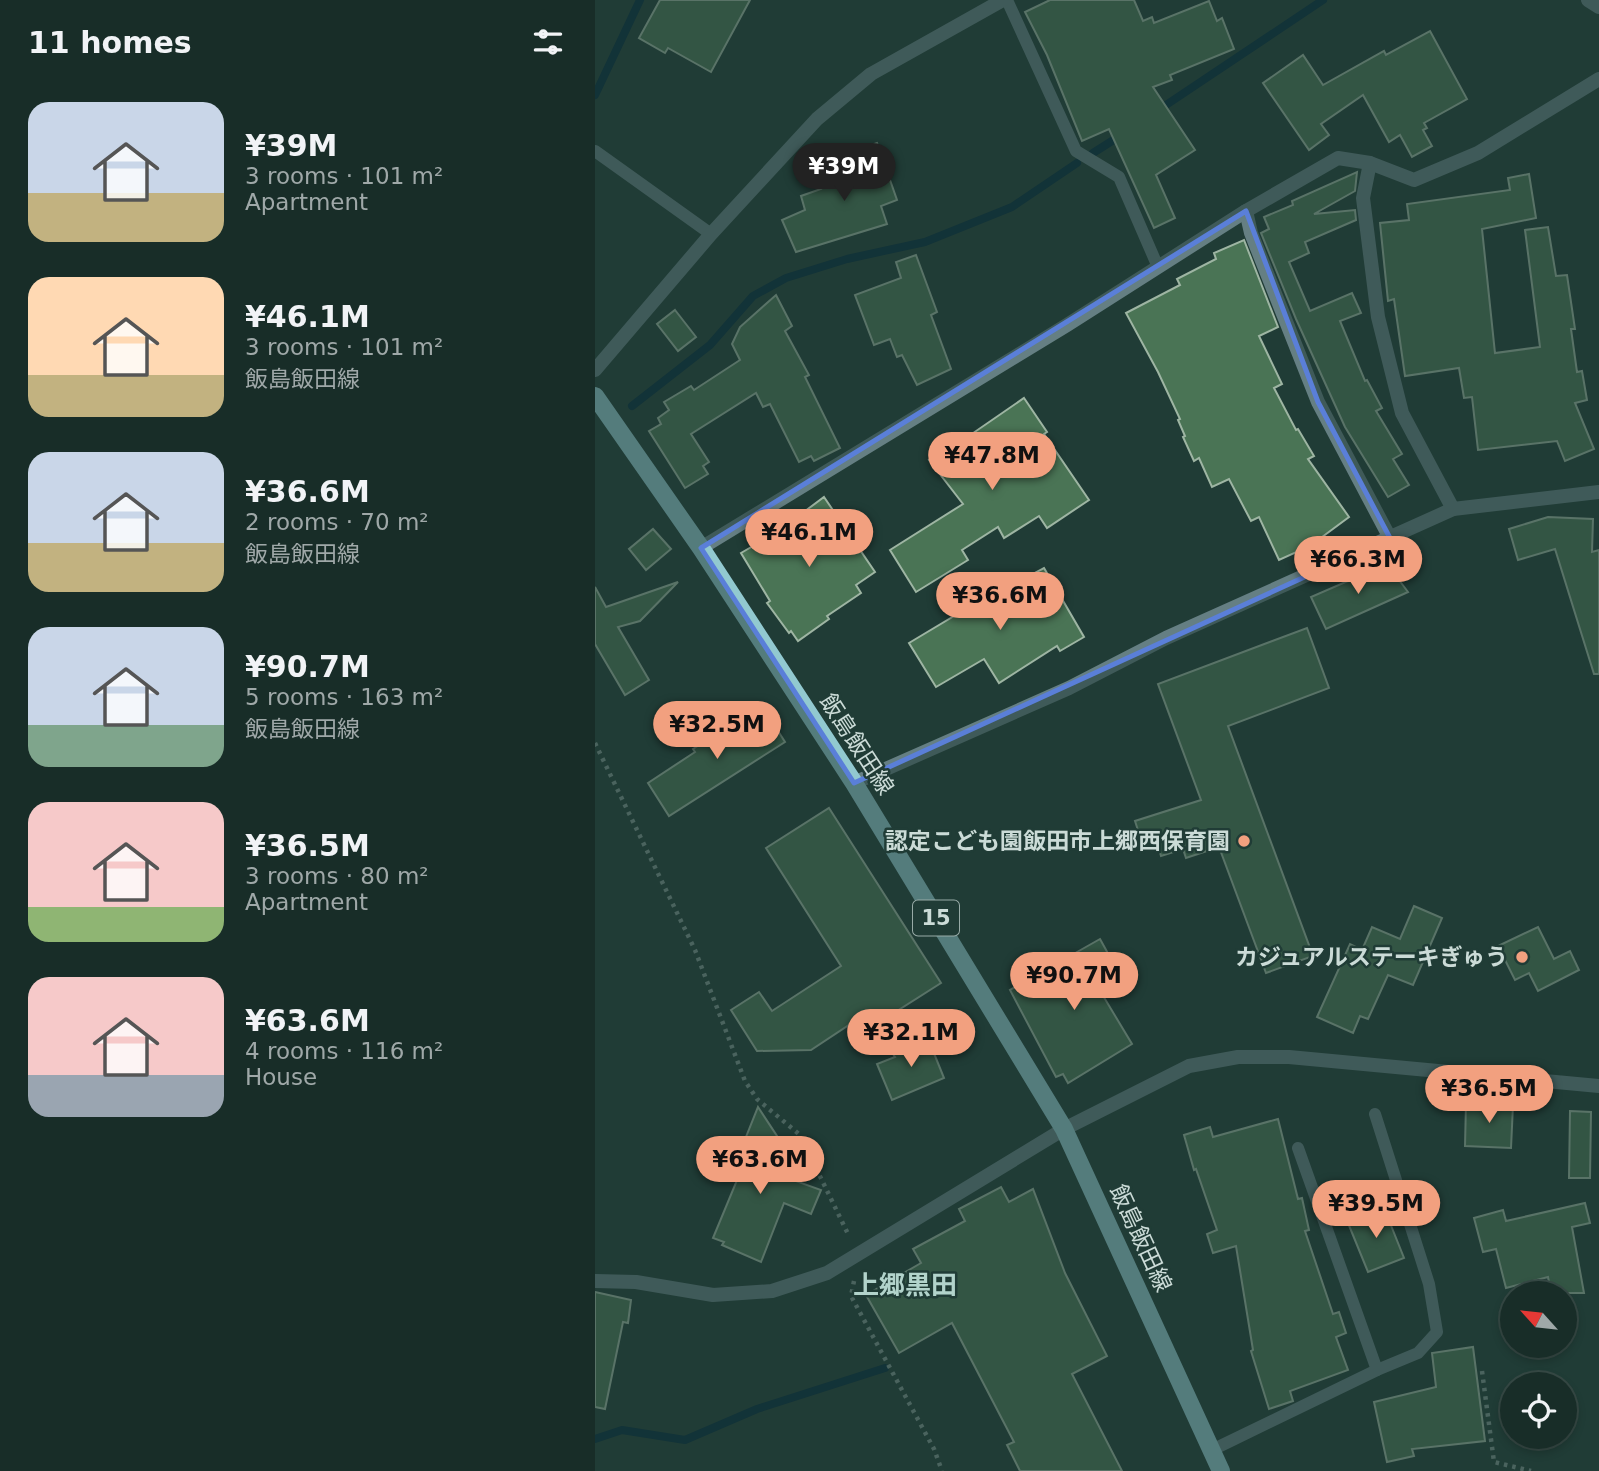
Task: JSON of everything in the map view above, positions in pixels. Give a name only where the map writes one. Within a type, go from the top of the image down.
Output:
[{"type":"main road","name":"飯島飯田線","points":[[595,396],[701,548],[854,783],[1064,1129],[1221,1471]]},
{"type":"street","points":[[595,370],[711,234],[817,119],[871,74],[1005,0]]},
{"type":"street","points":[[1588,0],[1599,7]]},
{"type":"street","points":[[701,548],[1246,211],[1338,158],[1370,163],[1414,180],[1478,153],[1599,79]]},
{"type":"street","points":[[1370,163],[1363,198],[1378,317],[1402,413],[1453,509]]},
{"type":"street","points":[[1246,211],[1251,233],[1318,402],[1390,538]]},
{"type":"street","points":[[854,783],[1069,688],[1166,638],[1453,509],[1599,492]]},
{"type":"street","points":[[595,1281],[636,1282],[713,1295],[772,1291],[827,1273],[1064,1129],[1189,1066],[1238,1057],[1289,1057],[1599,1086]]},
{"type":"lane","points":[[1005,0],[1076,151],[1119,177],[1158,267]]},
{"type":"lane","points":[[595,151],[711,234]]},
{"type":"lane","points":[[1212,1450],[1418,1353],[1437,1332],[1429,1284],[1375,1114]]},
{"type":"lane","points":[[1298,1148],[1377,1370]]},
{"type":"path","points":[[595,743],[695,950],[745,1081],[757,1099],[800,1135],[858,1255],[851,1296],[934,1449],[942,1471]]},
{"type":"path","points":[[1482,1371],[1494,1462],[1531,1471]]},
{"type":"highlighted area","points":[[1246,211],[1318,402],[1390,538],[854,783],[701,548]]},
{"type":"building","points":[[660,0],[750,0],[711,72],[668,48],[665,53],[639,38]]},
{"type":"building","points":[[1050,0],[1134,0],[1143,21],[1152,17],[1154,23],[1209,1],[1217,21],[1222,18],[1234,49],[1170,75],[1172,80],[1153,87],[1195,150],[1156,175],[1175,218],[1154,228],[1109,129],[1082,141],[1047,55],[1025,12]]},
{"type":"building","points":[[1430,31],[1467,99],[1424,123],[1427,128],[1423,130],[1432,146],[1412,157],[1400,135],[1389,142],[1363,95],[1321,124],[1329,135],[1309,150],[1263,83],[1303,55],[1323,85],[1384,51],[1386,55]]},
{"type":"building","points":[[877,143],[897,200],[881,206],[887,224],[796,252],[782,220],[805,210],[801,196],[821,189],[818,183],[851,172],[845,154]]},
{"type":"building","points":[[1357,172],[1355,191],[1314,214],[1355,210],[1356,220],[1305,242],[1309,253],[1289,262],[1310,311],[1352,293],[1361,313],[1340,321],[1365,381],[1367,380],[1382,408],[1376,411],[1402,454],[1393,459],[1409,485],[1388,497],[1345,427],[1261,233],[1269,229],[1264,217],[1293,205],[1292,201]]},
{"type":"building","points":[[1529,174],[1536,218],[1482,229],[1495,353],[1540,347],[1525,230],[1548,227],[1556,276],[1567,275],[1575,329],[1571,329],[1577,372],[1582,371],[1587,400],[1575,403],[1594,449],[1565,461],[1557,441],[1478,450],[1472,397],[1464,398],[1459,368],[1405,376],[1394,299],[1388,301],[1380,223],[1409,220],[1407,204],[1510,190],[1508,178]]},
{"type":"building","points":[[1244,240],[1278,327],[1259,336],[1282,384],[1274,388],[1296,430],[1298,429],[1314,456],[1308,459],[1349,517],[1310,546],[1279,560],[1259,517],[1251,521],[1229,479],[1212,487],[1199,458],[1194,461],[1183,437],[1185,436],[1178,420],[1180,419],[1126,313],[1180,285],[1177,279],[1216,259],[1214,253]]},
{"type":"building","points":[[916,255],[937,312],[931,315],[951,369],[917,385],[902,355],[897,357],[890,339],[874,345],[855,295],[901,278],[896,262]]},
{"type":"building","points":[[776,295],[792,326],[785,331],[809,375],[805,377],[840,448],[814,461],[811,456],[799,462],[770,404],[763,407],[756,393],[691,434],[709,462],[703,466],[708,474],[685,488],[649,431],[661,424],[658,418],[669,410],[664,402],[691,386],[694,390],[740,360],[732,344],[740,327]]},
{"type":"building","points":[[675,310],[696,337],[678,351],[657,324]]},
{"type":"building","points":[[1024,398],[1047,432],[1044,434],[1089,500],[1047,528],[1039,516],[1004,538],[998,527],[962,550],[968,560],[916,592],[890,550],[963,504],[929,460],[963,434],[966,438]]},
{"type":"building","points":[[824,497],[875,572],[856,585],[861,593],[827,616],[829,619],[798,641],[767,603],[770,601],[741,553],[777,532]]},
{"type":"building","points":[[1548,517],[1593,519],[1592,552],[1599,550],[1599,674],[1594,674],[1555,549],[1518,560],[1509,529]]},
{"type":"building","points":[[653,529],[671,549],[646,570],[629,549]]},
{"type":"building","points":[[1387,564],[1408,592],[1326,629],[1311,597]]},
{"type":"building","points":[[1044,568],[1084,637],[1060,651],[1057,646],[999,683],[984,659],[936,687],[909,643],[996,591],[997,593]]},
{"type":"building","points":[[678,582],[640,621],[618,627],[649,680],[625,695],[595,644],[595,587],[606,607]]},
{"type":"building","name":"認定こども園飯田市上郷西保育園","points":[[1307,628],[1329,688],[1228,726],[1313,956],[1266,973],[1219,847],[1186,858],[1183,849],[1161,856],[1158,845],[1144,849],[1135,821],[1201,800],[1158,684]]},
{"type":"building","points":[[762,706],[785,742],[669,816],[648,783],[695,752],[693,749]]},
{"type":"building","points":[[829,808],[941,983],[875,1025],[867,1013],[811,1050],[757,1051],[731,1010],[759,992],[772,1011],[841,966],[766,848]]},
{"type":"building","points":[[1414,906],[1442,918],[1413,985],[1388,975],[1368,1019],[1360,1016],[1353,1033],[1317,1017],[1350,944],[1362,950],[1372,927],[1400,939]]},
{"type":"building","points":[[1538,927],[1554,959],[1570,951],[1579,970],[1538,991],[1529,973],[1515,980],[1498,946]]},
{"type":"building","points":[[1100,939],[1121,977],[1099,989],[1132,1044],[1068,1083],[1063,1074],[1056,1077],[1010,990]]},
{"type":"building","points":[[927,1036],[944,1078],[892,1100],[877,1064],[895,1057],[891,1051]]},
{"type":"building","points":[[1466,1103],[1513,1105],[1511,1148],[1465,1146]]},
{"type":"building","points":[[758,1107],[777,1136],[765,1170],[821,1190],[811,1214],[784,1203],[761,1262],[722,1245],[724,1242],[713,1238],[745,1161],[738,1157]]},
{"type":"building","points":[[1570,1111],[1591,1112],[1590,1178],[1569,1178]]},
{"type":"building","points":[[1278,1119],[1298,1199],[1302,1198],[1309,1230],[1305,1231],[1333,1314],[1339,1312],[1346,1333],[1336,1337],[1348,1370],[1290,1391],[1293,1401],[1269,1409],[1251,1351],[1253,1350],[1236,1246],[1213,1253],[1207,1234],[1217,1230],[1184,1135],[1210,1127],[1213,1137]]},
{"type":"building","points":[[1001,1187],[1009,1202],[1033,1189],[1065,1273],[1107,1356],[1072,1374],[1122,1471],[1020,1471],[1007,1445],[1014,1442],[952,1323],[899,1353],[866,1295],[921,1263],[913,1249],[965,1221],[959,1209]]},
{"type":"building","points":[[1585,1203],[1590,1223],[1572,1227],[1584,1293],[1577,1293],[1577,1281],[1549,1281],[1548,1277],[1533,1281],[1504,1281],[1496,1249],[1483,1252],[1474,1218],[1503,1210],[1506,1221]]},
{"type":"building","points":[[1384,1208],[1404,1258],[1368,1272],[1348,1223]]},
{"type":"building","points":[[595,1292],[631,1300],[628,1323],[623,1322],[605,1409],[595,1407]]},
{"type":"building","points":[[1473,1347],[1485,1441],[1412,1449],[1414,1456],[1387,1462],[1374,1402],[1436,1387],[1432,1353]]},
{"type":"waterway","points":[[595,95],[640,0]]},
{"type":"waterway","points":[[1157,111],[1323,0]]},
{"type":"waterway","points":[[1093,153],[1123,134]]},
{"type":"waterway","points":[[632,406],[710,345],[753,296],[786,278],[847,259],[925,242],[1012,207],[1077,163]]},
{"type":"waterway","points":[[595,1439],[622,1430],[685,1440],[757,1409],[885,1368]]},
{"type":"place","name":"認定こども園飯田市上郷西保育園","points":[[1244,841]]},
{"type":"place","name":"カジュアルステーキぎゅう","points":[[1522,957]]},
{"type":"district","name":"上郷黒田","points":[[905,1285]]}]
